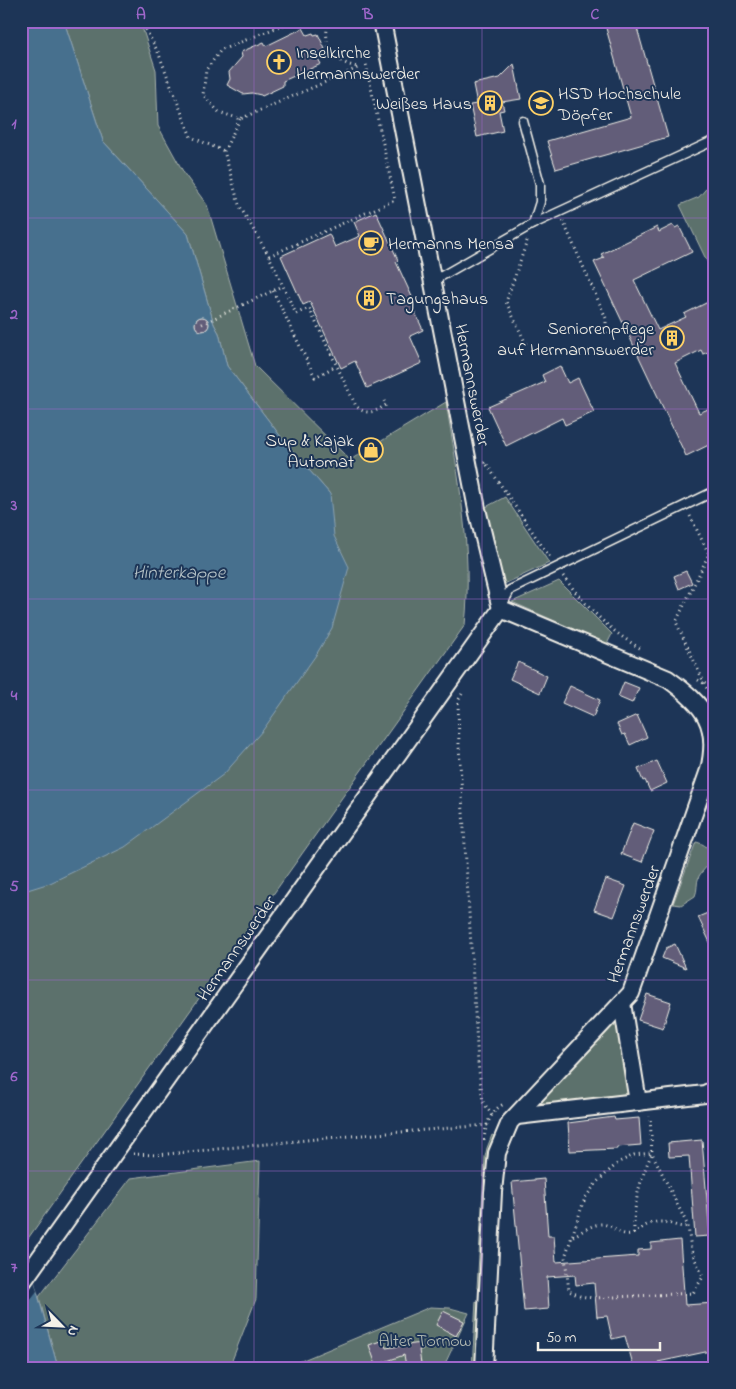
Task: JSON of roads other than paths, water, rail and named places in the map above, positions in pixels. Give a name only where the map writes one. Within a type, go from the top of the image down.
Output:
[{"type":"street","name":"Hermannswerder","points":[[21,1284],[501,609],[469,468],[382,21]]},
{"type":"street","name":"Hermannswerder","points":[[484,1368],[493,1192],[497,1152],[504,1132],[510,1122],[631,993],[713,756],[713,739],[709,723],[702,709],[692,696],[668,679],[501,609]]},
{"type":"street","points":[[622,1003],[644,1101]]},
{"type":"street","points":[[517,1116],[705,1094],[715,1089]]},
{"type":"lane","points":[[523,121],[540,184],[540,202],[533,224]]},
{"type":"lane","points":[[433,281],[533,224],[715,140]]},
{"type":"lane","points":[[501,609],[510,590],[715,492]]},
{"type":"water","name":"Hinterkappe","points":[[21,21],[64,21],[103,141],[188,234],[214,324],[219,333],[227,366],[288,446],[330,494],[334,536],[349,567],[332,628],[316,655],[263,730],[224,774],[125,847],[50,883],[21,892]]},
{"type":"water","points":[[21,1234],[24,1244],[58,1368],[21,1368]]},
{"type":"place","name":"Inselkirche Hermannswerder","points":[[279,62]]},
{"type":"place","name":"Weißes Haus","points":[[490,103]]},
{"type":"place","name":"HSD Hochschule Döpfer","points":[[541,103]]},
{"type":"place","name":"Hermanns Mensa","points":[[371,243]]},
{"type":"place","name":"Tagungshaus","points":[[369,298]]},
{"type":"place","name":"Seniorenpflege auf Hermannswerder","points":[[672,338]]},
{"type":"place","name":"Sup & Kajak Automat","points":[[371,450]]},
{"type":"park label","name":"Alter Tornow","points":[[425,1340]]}]
